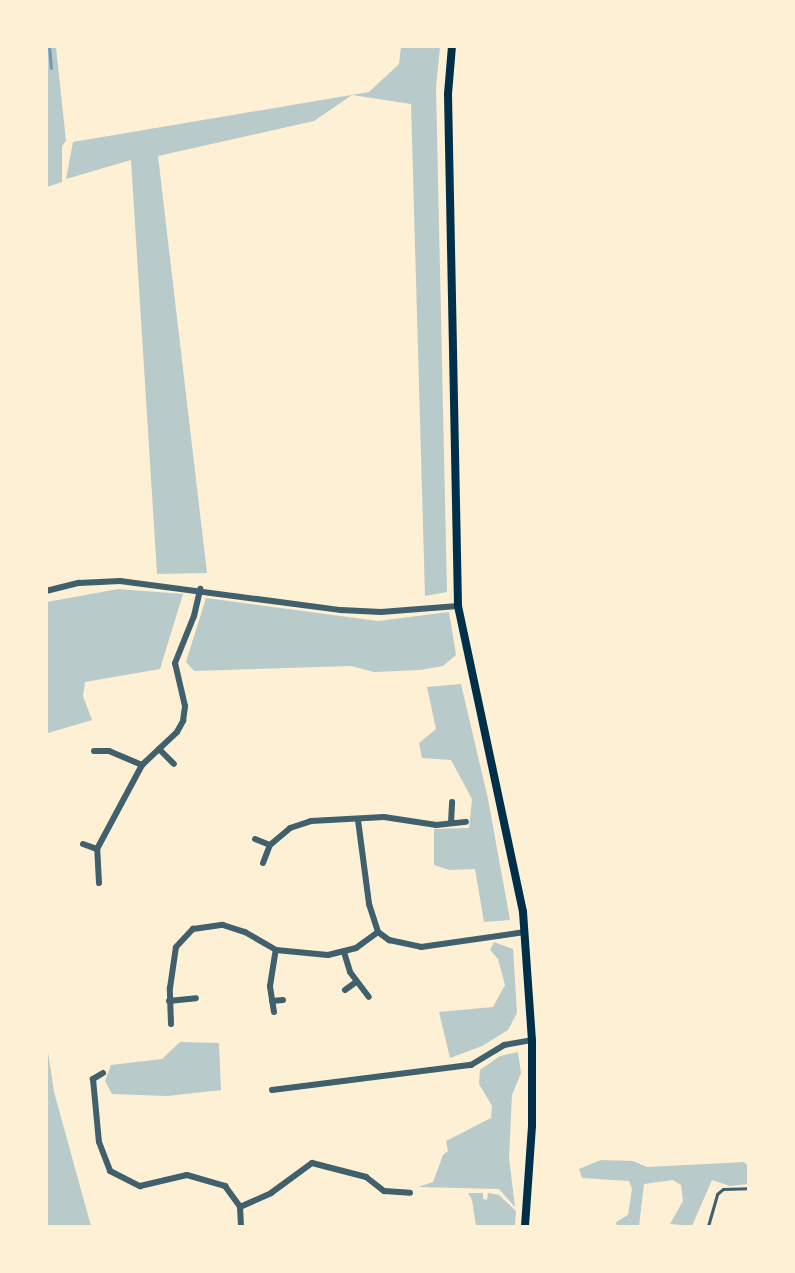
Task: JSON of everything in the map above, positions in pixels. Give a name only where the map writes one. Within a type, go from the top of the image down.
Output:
[{"type":"main road","points":[[452,46],[448,94],[458,606],[518,876],[525,932],[532,1040],[532,1126],[525,1227]]},
{"type":"street","points":[[46,591],[102,580],[200,589],[341,610],[458,606]]},
{"type":"street","points":[[99,883],[97,849],[142,765],[183,721],[185,706],[175,663],[194,616],[200,589]]},
{"type":"street","points":[[159,749],[174,764]]},
{"type":"street","points":[[94,751],[109,751],[142,765]]},
{"type":"street","points":[[451,823],[452,802]]},
{"type":"street","points":[[263,863],[270,845],[302,823],[384,817],[436,825],[466,822]]},
{"type":"street","points":[[358,820],[362,875],[378,932],[410,947],[525,932]]},
{"type":"street","points":[[255,839],[270,845]]},
{"type":"street","points":[[83,844],[97,849]]},
{"type":"street","points":[[171,1024],[169,1001],[176,947],[193,929],[223,925],[244,932],[276,950],[307,954],[344,952],[378,932]]},
{"type":"street","points":[[274,1012],[270,986],[276,950]]},
{"type":"street","points":[[344,952],[356,982],[369,996]]},
{"type":"street","points":[[345,990],[356,982]]},
{"type":"street","points":[[169,1001],[196,998]]},
{"type":"street","points":[[272,1001],[283,1000]]},
{"type":"street","points":[[272,1090],[471,1065],[504,1044],[532,1040]]},
{"type":"street","points":[[103,1074],[93,1079],[99,1142],[110,1171],[140,1186],[187,1175],[205,1178],[225,1186],[240,1207],[241,1227]]},
{"type":"street","points":[[240,1207],[271,1193],[312,1163],[366,1177],[384,1191],[410,1193]]},
{"type":"lane","points":[[708,1227],[717,1194],[723,1189],[748,1188]]},
{"type":"shaded area","points":[[47,46],[56,47],[66,141],[62,146],[62,182],[47,187]]},
{"type":"shaded area","points":[[401,47],[440,47],[436,87],[447,592],[425,596],[411,104],[352,95],[314,121],[158,156],[207,573],[157,574],[131,160],[66,179],[73,142],[369,92],[399,64]]},
{"type":"shaded area","points":[[118,589],[183,594],[160,669],[85,682],[83,696],[92,720],[48,733],[47,744],[47,602]]},
{"type":"shaded area","points":[[206,598],[378,621],[449,612],[456,655],[443,666],[420,670],[374,672],[351,666],[194,671],[186,662]]},
{"type":"shaded area","points":[[461,684],[488,799],[510,920],[484,922],[475,869],[449,870],[434,865],[434,829],[469,828],[472,799],[451,760],[422,758],[419,743],[436,729],[427,687]]},
{"type":"shaded area","points":[[494,942],[513,949],[517,1013],[508,1030],[482,1046],[450,1058],[439,1012],[493,1007],[505,985],[498,959],[490,950]]},
{"type":"shaded area","points":[[46,1039],[54,1092],[91,1226],[47,1226]]},
{"type":"shaded area","points":[[180,1042],[219,1043],[221,1090],[167,1096],[112,1094],[105,1081],[111,1065],[162,1059]]},
{"type":"shaded area","points":[[518,1052],[521,1073],[512,1095],[509,1158],[515,1207],[499,1189],[418,1187],[433,1182],[443,1155],[448,1151],[446,1141],[491,1118],[492,1106],[479,1084],[480,1070],[500,1056]]},
{"type":"shaded area","points":[[601,1160],[633,1161],[647,1167],[744,1162],[748,1166],[748,1184],[730,1186],[712,1180],[692,1226],[670,1224],[683,1201],[681,1185],[673,1180],[644,1184],[639,1226],[617,1226],[616,1222],[628,1215],[632,1189],[629,1181],[582,1178],[579,1169]]},
{"type":"shaded area","points":[[468,1193],[483,1193],[483,1199],[487,1200],[488,1193],[499,1195],[516,1211],[515,1226],[476,1226],[472,1200]]},
{"type":"waterway","points":[[49,46],[51,68]]}]
